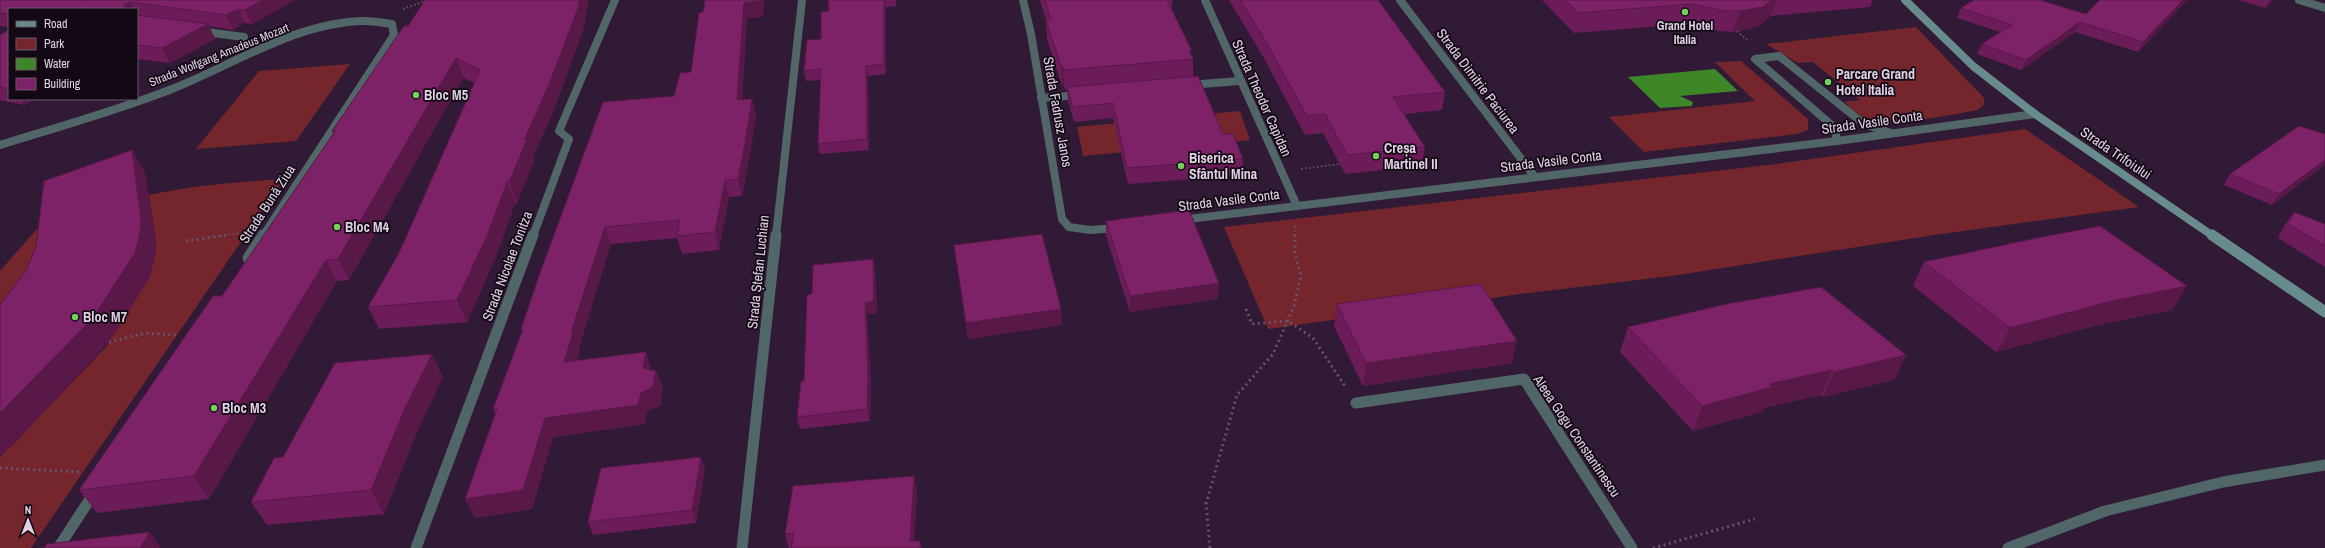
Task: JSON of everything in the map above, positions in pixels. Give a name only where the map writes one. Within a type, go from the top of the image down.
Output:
[{"type":"street","name":"Strada Nicolae Tonitza","points":[[416,548],[570,139],[559,131],[615,0]]},
{"type":"street","name":"Strada Ștefan Luchian","points":[[742,548],[802,0]]},
{"type":"street","name":"Strada Fadrusz Janos","points":[[1023,0],[1031,34],[1062,219],[1069,227],[1090,230],[1128,227]]},
{"type":"street","name":"Strada Theodor Capidan","points":[[1205,0],[1280,170],[1298,206]]},
{"type":"street","name":"Strada Dimitrie Paciurea","points":[[1400,0],[1535,177]]},
{"type":"street","name":"Strada Trifoiului","points":[[1905,0],[1968,62],[2035,114],[2325,312]]},
{"type":"street","points":[[2299,0],[2325,8]]},
{"type":"street","name":"Strada Wolfgang Amadeus Mozart","points":[[138,100],[174,88],[280,42],[322,28],[347,23],[380,21],[392,24],[394,35]]},
{"type":"street","points":[[190,29],[244,37]]},
{"type":"street","name":"Strada Bună Ziua","points":[[241,269],[394,35]]},
{"type":"street","points":[[1837,141],[1835,128],[1755,59],[1779,56],[1864,124],[1891,133]]},
{"type":"street","points":[[1176,86],[1240,81]]},
{"type":"street","points":[[1041,98],[1090,94]]},
{"type":"street","name":"Strada Wolfgang Amadeus Mozart","points":[[0,145],[137,100]]},
{"type":"street","name":"Strada Vasile Conta","points":[[1167,222],[1837,141],[2035,114]]},
{"type":"street","name":"Aleea Gogu Constantinescu","points":[[1356,403],[1524,379],[1632,548]]},
{"type":"street","points":[[2008,548],[2105,511],[2223,482],[2325,465]]},
{"type":"street","points":[[58,548],[102,481]]},
{"type":"path","points":[[1280,170],[1340,164]]},
{"type":"path","points":[[1210,548],[1206,504],[1237,395],[1273,354],[1294,306],[1301,276],[1295,254],[1294,232],[1298,206]]},
{"type":"path","points":[[186,241],[240,233]]},
{"type":"path","points":[[1246,309],[1252,324],[1288,321],[1312,338],[1356,403]]},
{"type":"path","points":[[109,342],[146,333],[176,335]]},
{"type":"path","points":[[0,468],[82,472]]},
{"type":"path","points":[[1652,548],[1755,519]]},
{"type":"green space","points":[[1916,27],[1984,98],[1984,104],[1978,110],[1918,120],[1872,120],[1859,115],[1844,102],[1860,100],[1813,62],[1798,63],[1766,44]]},
{"type":"green space","points":[[1741,61],[1808,119],[1808,130],[1797,134],[1644,152],[1609,117],[1755,101],[1715,62]]},
{"type":"green space","points":[[350,64],[296,141],[196,149],[259,71]]},
{"type":"green space","points":[[1240,111],[1250,140],[1083,156],[1077,127]]},
{"type":"green space","points":[[2025,129],[2139,207],[1941,234],[1671,276],[1520,294],[1268,329],[1224,227],[1777,164]]},
{"type":"green space","points":[[284,179],[31,548],[0,548],[0,457],[106,347],[155,257],[156,243],[149,195],[199,186]]},
{"type":"green space","points":[[59,204],[0,354],[0,271]]},
{"type":"water","points":[[1715,69],[1738,91],[1680,96],[1693,102],[1692,106],[1660,108],[1628,77]]},
{"type":"building","points":[[0,0],[263,0],[245,10],[238,9],[226,15],[130,2],[125,4],[124,8],[8,8],[8,14],[0,13]]},
{"type":"building","points":[[425,0],[580,0],[548,87],[524,140],[527,140],[509,182],[507,182],[487,236],[457,300],[368,307],[399,253],[480,70],[456,58],[338,259],[326,260],[194,476],[79,490],[213,296],[222,296],[336,130],[332,131],[404,26],[408,26]]},
{"type":"building","points":[[705,0],[760,0],[744,3],[737,100],[752,99],[738,179],[725,180],[715,232],[677,236],[680,220],[605,227],[571,333],[573,333],[564,362],[646,352],[643,368],[656,371],[653,387],[641,393],[638,405],[545,418],[523,490],[465,499],[497,409],[493,409],[523,329],[521,329],[541,270],[603,102],[674,96],[680,73],[691,72],[699,13],[703,12]]},
{"type":"building","points":[[828,0],[884,0],[884,64],[866,66],[867,139],[818,144],[821,69],[804,71],[807,40],[821,39],[821,12],[829,11]]},
{"type":"building","points":[[1045,0],[1167,0],[1192,51],[1189,51],[1193,59],[1064,70],[1063,66],[1061,66],[1046,20],[1051,20]]},
{"type":"building","points":[[1240,0],[1378,0],[1445,92],[1393,97],[1425,147],[1347,155],[1325,114],[1307,116],[1262,35]]},
{"type":"building","points":[[1566,0],[1772,0],[1763,7],[1740,11],[1725,11],[1692,4],[1578,13]]},
{"type":"building","points":[[1974,0],[2040,0],[2086,14],[2100,0],[2183,0],[2143,42],[2080,22],[2026,60],[1982,44],[2012,25],[1961,8]]},
{"type":"building","points":[[138,15],[208,24],[162,48],[138,45]]},
{"type":"building","points":[[8,31],[8,89],[0,87],[0,35]]},
{"type":"building","points":[[1198,76],[1223,134],[1233,134],[1243,159],[1127,168],[1113,103],[1073,107],[1067,87]]},
{"type":"building","points":[[2299,126],[2325,134],[2325,160],[2279,194],[2230,174]]},
{"type":"building","name":"Bloc M7","points":[[132,150],[141,219],[140,233],[135,253],[93,318],[0,413],[0,305],[27,269],[36,246],[44,181]]},
{"type":"building","points":[[1189,210],[1219,283],[1130,296],[1106,221]]},
{"type":"building","points":[[2294,212],[2325,224],[2325,246],[2288,224]]},
{"type":"building","points":[[2100,226],[2187,286],[2112,301],[2010,328],[1924,262],[2032,239]]},
{"type":"building","points":[[1042,234],[1061,309],[966,323],[954,245]]},
{"type":"building","points":[[873,259],[874,301],[865,303],[868,374],[867,409],[797,417],[801,381],[804,381],[807,295],[812,294],[813,265]]},
{"type":"building","points":[[1481,284],[1517,341],[1366,363],[1337,304]]},
{"type":"building","points":[[1821,287],[1906,355],[1834,372],[1832,370],[1769,384],[1772,387],[1702,406],[1628,327],[1727,304]]},
{"type":"building","points":[[432,354],[406,406],[371,490],[251,502],[274,458],[283,457],[335,363]]},
{"type":"building","points":[[701,457],[692,510],[588,522],[601,468]]},
{"type":"building","points":[[914,476],[910,541],[920,541],[920,548],[791,548],[794,533],[785,534],[793,486]]},
{"type":"building","points":[[150,532],[140,548],[44,548],[47,544]]},
{"type":"place","name":"Grand Hotel Italia","points":[[1685,12]]},
{"type":"place","name":"Parcare Grand Hotel Italia","points":[[1828,82]]},
{"type":"place","name":"Bloc M5","points":[[416,95]]},
{"type":"place","name":"Creșa Martinel II","points":[[1376,156]]},
{"type":"place","name":"Biserica Sfântul Mina","points":[[1181,166]]},
{"type":"place","name":"Bloc M4","points":[[337,227]]},
{"type":"place","name":"Bloc M7","points":[[75,317]]},
{"type":"place","name":"Bloc M3","points":[[214,408]]}]
